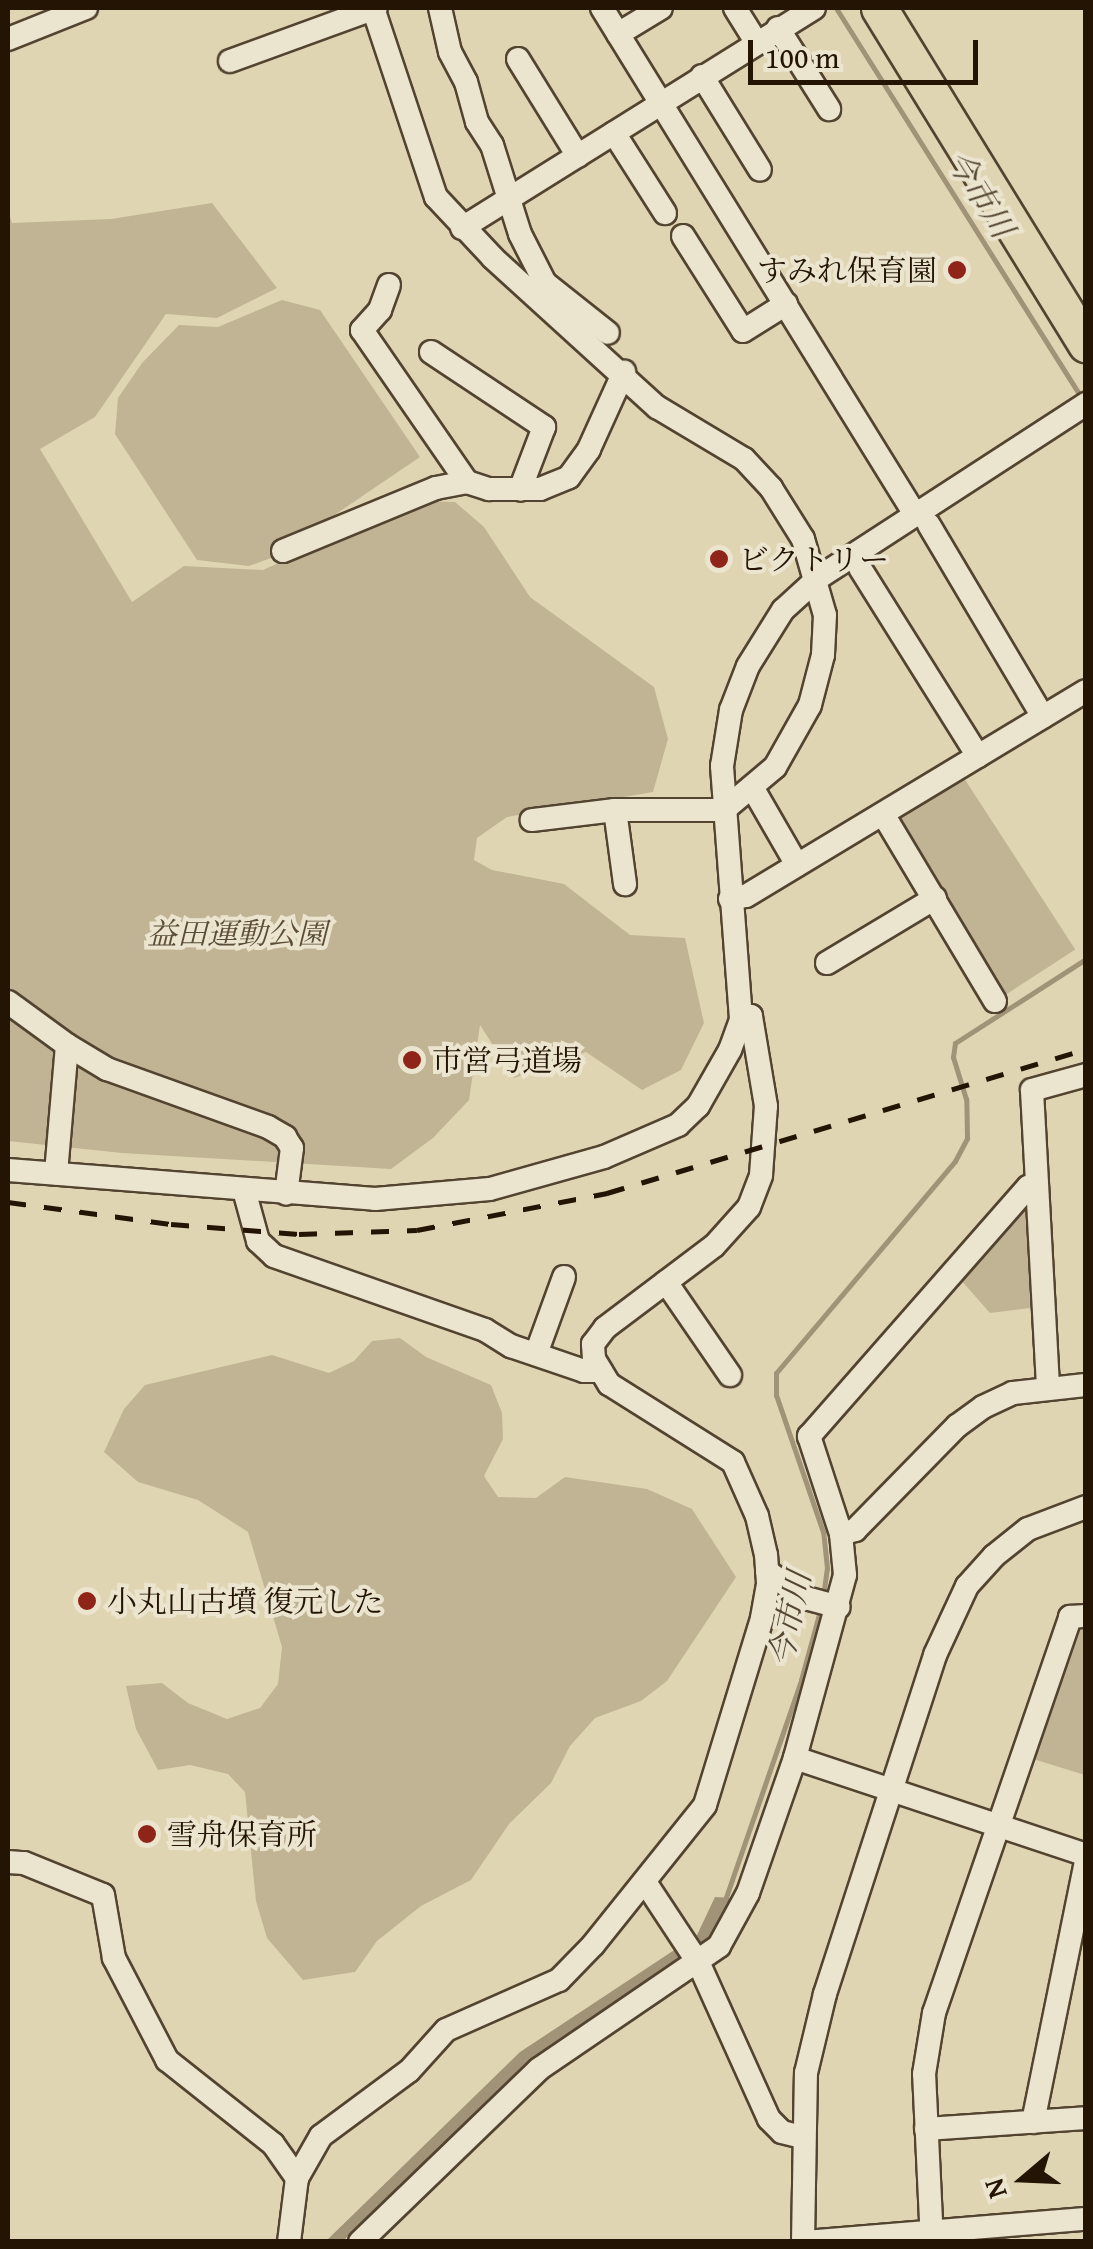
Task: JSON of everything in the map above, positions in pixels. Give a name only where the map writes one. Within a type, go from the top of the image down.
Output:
[{"type":"highway","points":[[879,8],[1086,345]]},
{"type":"street","points":[[10,30],[86,8]]},
{"type":"street","points":[[230,61],[374,8],[436,197],[462,228],[658,407],[744,459],[804,539],[826,615],[823,655],[810,705],[775,768],[724,810],[614,810],[532,820]]},
{"type":"street","points":[[440,8],[450,52],[466,82],[477,122],[492,145],[520,234],[544,283],[608,333]]},
{"type":"street","points":[[602,8],[1043,716]]},
{"type":"street","points":[[618,34],[661,8]]},
{"type":"street","points":[[735,8],[756,41]]},
{"type":"street","points":[[462,228],[814,8]]},
{"type":"street","points":[[778,28],[828,108]]},
{"type":"street","points":[[518,59],[578,156]]},
{"type":"street","points":[[702,76],[760,170]]},
{"type":"street","points":[[614,134],[664,213]]},
{"type":"street","points":[[683,236],[743,331],[786,304]]},
{"type":"street","points":[[389,285],[380,310],[362,330],[467,482]]},
{"type":"street","points":[[431,352],[544,427],[520,490]]},
{"type":"street","points":[[282,551],[436,488],[467,482],[540,489],[569,477],[590,449],[624,372]]},
{"type":"street","points":[[8,1170],[375,1199],[490,1188],[604,1157],[678,1125],[698,1106],[730,1050],[740,1020],[724,810],[724,747],[731,710],[748,666],[783,610],[818,578],[923,521],[1086,404]]},
{"type":"street","points":[[860,568],[978,756]]},
{"type":"street","points":[[730,899],[746,896],[1086,691]]},
{"type":"street","points":[[752,787],[797,865]]},
{"type":"street","points":[[614,810],[625,884]]},
{"type":"street","points":[[883,814],[995,1001]]},
{"type":"street","points":[[827,963],[935,898]]},
{"type":"street","points":[[8,1002],[66,1045],[107,1069],[268,1126],[285,1137],[292,1148],[286,1194]]},
{"type":"street","points":[[289,2242],[297,2178],[321,2136],[409,2072],[446,2030],[559,1980],[645,1882],[704,1805],[762,1618],[767,1571],[757,1516],[733,1462],[620,1392],[601,1371],[594,1344],[605,1328],[736,1224],[749,1206],[761,1176],[766,1106],[761,1055],[751,1016],[740,1020]]},
{"type":"street","points":[[56,1174],[66,1045]]},
{"type":"street","points":[[1048,1386],[1032,1090],[1086,1074]]},
{"type":"street","points":[[360,2242],[539,2069],[692,1953],[719,1946],[748,1892],[795,1758],[846,1575],[841,1534],[809,1436],[1028,1187],[1036,1185]]},
{"type":"street","points":[[244,1190],[258,1241],[274,1256],[485,1330],[584,1371],[601,1371]]},
{"type":"street","points":[[536,1354],[564,1277]]},
{"type":"street","points":[[666,1282],[730,1375]]},
{"type":"street","points":[[841,1534],[855,1530],[957,1426],[983,1407],[1013,1393],[1048,1386],[1086,1385]]},
{"type":"street","points":[[1081,2227],[803,2242],[802,2137],[806,2073],[825,1994],[935,1655],[967,1586],[994,1556],[1028,1528],[1086,1507]]},
{"type":"street","points":[[767,1571],[806,1598],[836,1606]]},
{"type":"street","points":[[932,2236],[924,2074],[934,2014],[1070,1617],[1086,1616]]},
{"type":"street","points":[[795,1758],[999,1824],[1086,1859],[1033,2122]]},
{"type":"street","points":[[8,1862],[24,1863],[103,1895],[114,1958],[167,2060],[273,2144],[297,2178]]},
{"type":"street","points":[[645,1882],[692,1953],[769,2119],[782,2132],[802,2137]]},
{"type":"street","points":[[926,2129],[1086,2118]]},
{"type":"green space","name":"益田運動公園","points":[[212,203],[277,288],[217,318],[166,314],[95,417],[40,449],[132,602],[184,566],[263,570],[415,501],[455,502],[484,527],[530,597],[654,687],[668,739],[653,792],[507,817],[477,838],[474,860],[492,870],[564,884],[630,935],[685,938],[704,1023],[681,1070],[642,1090],[586,1052],[514,1078],[480,1025],[469,1100],[433,1138],[391,1169],[122,1153],[8,1141],[8,210],[12,223],[111,219]]},
{"type":"green space","points":[[282,300],[320,310],[420,457],[271,558],[249,566],[197,560],[115,434],[118,398],[142,363],[179,325],[218,327]]},
{"type":"green space","points":[[962,775],[1075,949],[1006,995],[892,820]]},
{"type":"green space","points":[[1028,1201],[1030,1308],[990,1313],[959,1278]]},
{"type":"green space","points":[[400,1338],[426,1357],[491,1385],[502,1413],[503,1439],[484,1476],[498,1497],[536,1498],[565,1477],[647,1489],[692,1509],[736,1577],[667,1681],[641,1701],[595,1718],[570,1746],[551,1783],[509,1824],[471,1880],[421,1906],[377,1941],[355,1972],[303,1980],[267,1938],[256,1901],[245,1792],[228,1774],[190,1765],[158,1770],[136,1729],[126,1686],[162,1683],[188,1703],[227,1719],[260,1708],[278,1684],[282,1647],[248,1532],[198,1500],[138,1482],[104,1452],[124,1409],[145,1385],[272,1355],[329,1373],[354,1361],[372,1341]]},
{"type":"green space","points":[[1076,1626],[1085,1626],[1085,1775],[1033,1759]]},
{"type":"shaded area","points":[[715,1897],[733,1898],[718,1932],[671,1971],[519,2070],[343,2241],[325,2242],[520,2052],[697,1935]]},
{"type":"waterway","name":"今市川","points":[[836,8],[1082,399]]},
{"type":"waterway","name":"今市川","points":[[823,1596],[827,1568],[823,1532],[776,1395],[776,1373],[955,1161],[967,1138],[966,1099],[953,1057],[955,1043],[1086,959]]},
{"type":"waterway","name":"今市川","points":[[725,1900],[801,1680],[821,1607]]},
{"type":"railway","points":[[8,1202],[171,1224],[299,1234],[417,1230],[607,1193],[1086,1049]]},
{"type":"place","name":"すみれ保育園","points":[[957,270]]},
{"type":"place","name":"ビクトリー","points":[[719,559]]},
{"type":"place","name":"市営弓道場","points":[[412,1060]]},
{"type":"place","name":"小丸山古墳 復元した","points":[[87,1601]]},
{"type":"place","name":"雪舟保育所","points":[[147,1834]]}]
